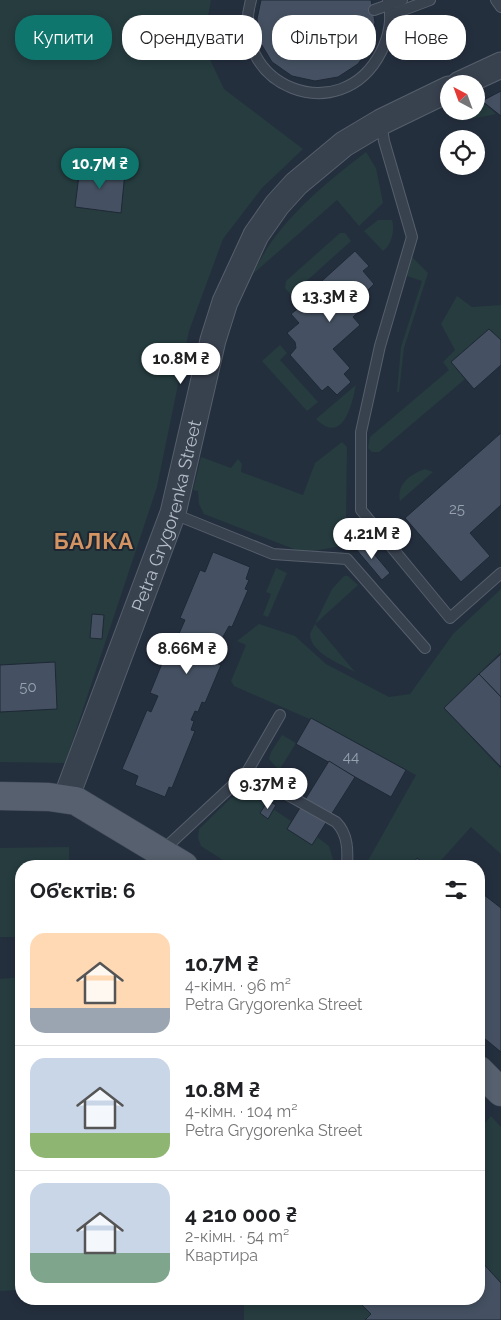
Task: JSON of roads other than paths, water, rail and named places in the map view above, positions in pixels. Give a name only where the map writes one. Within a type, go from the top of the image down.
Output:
[{"type":"main road","points":[[0,796],[66,798],[93,809],[174,860]]},
{"type":"main road","points":[[485,1076],[501,1092]]},
{"type":"street","points":[[479,75],[501,65]]},
{"type":"street","name":"Petra Grygorenka Street","points":[[66,798],[173,513],[213,340],[236,276],[256,235],[277,205],[302,179],[344,144],[381,122],[440,93]]},
{"type":"lane","points":[[251,0],[246,18],[248,33],[252,50],[261,66],[275,79],[309,93],[342,90],[362,79],[375,64],[385,44],[390,25],[389,6]]},
{"type":"lane","points":[[389,6],[402,0]]},
{"type":"lane","points":[[374,10],[430,0]]},
{"type":"lane","points":[[496,0],[501,7]]},
{"type":"lane","points":[[381,122],[384,141],[412,237],[380,346],[361,432],[361,510],[450,618],[501,573]]},
{"type":"lane","points":[[173,513],[273,554],[347,560],[425,648]]},
{"type":"lane","points":[[161,852],[247,772],[280,715]]},
{"type":"lane","points":[[247,772],[336,822],[345,835],[348,844],[347,860]]},
{"type":"district","name":"БАЛКА","points":[[94,541]]}]
